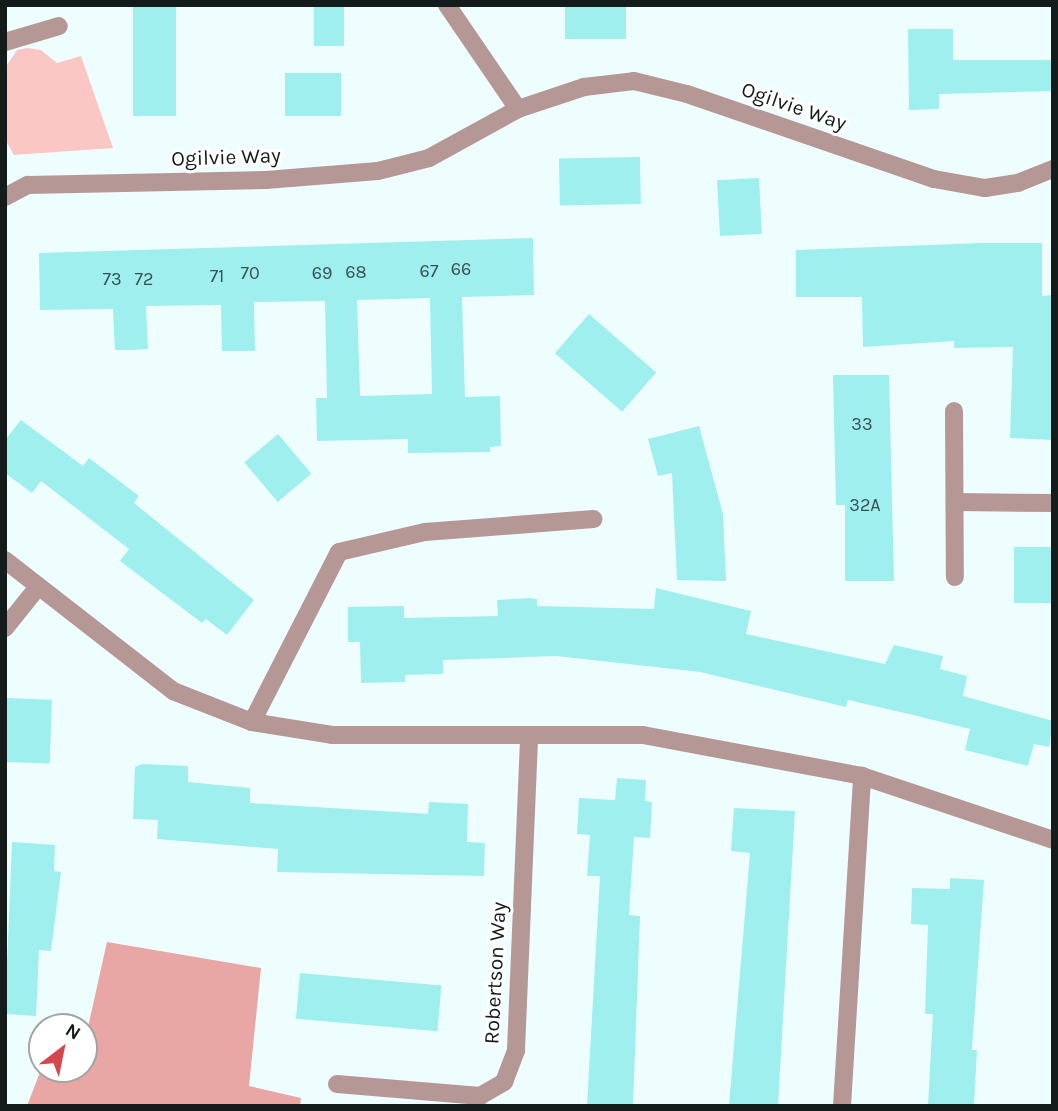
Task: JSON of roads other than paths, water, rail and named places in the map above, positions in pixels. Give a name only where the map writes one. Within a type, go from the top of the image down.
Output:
[{"type":"street","points":[[447,5],[518,109]]},
{"type":"street","points":[[5,42],[59,26]]},
{"type":"street","name":"Ogilvie Way","points":[[6,194],[28,184],[266,180],[378,171],[429,158],[518,109],[584,87],[634,81],[687,94],[934,178],[985,188],[1018,183],[1053,169]]},
{"type":"street","points":[[954,411],[955,577]]},
{"type":"street","points":[[955,502],[1053,503]]},
{"type":"street","points":[[252,722],[339,552],[425,532],[593,519]]},
{"type":"street","points":[[5,560],[173,691],[252,722],[332,735],[643,735],[862,776],[1053,840]]},
{"type":"street","points":[[5,628],[38,587]]},
{"type":"street","name":"Robertson Way","points":[[337,1084],[480,1096],[504,1082],[516,1050],[529,736]]},
{"type":"street","points":[[842,1106],[862,776]]}]
